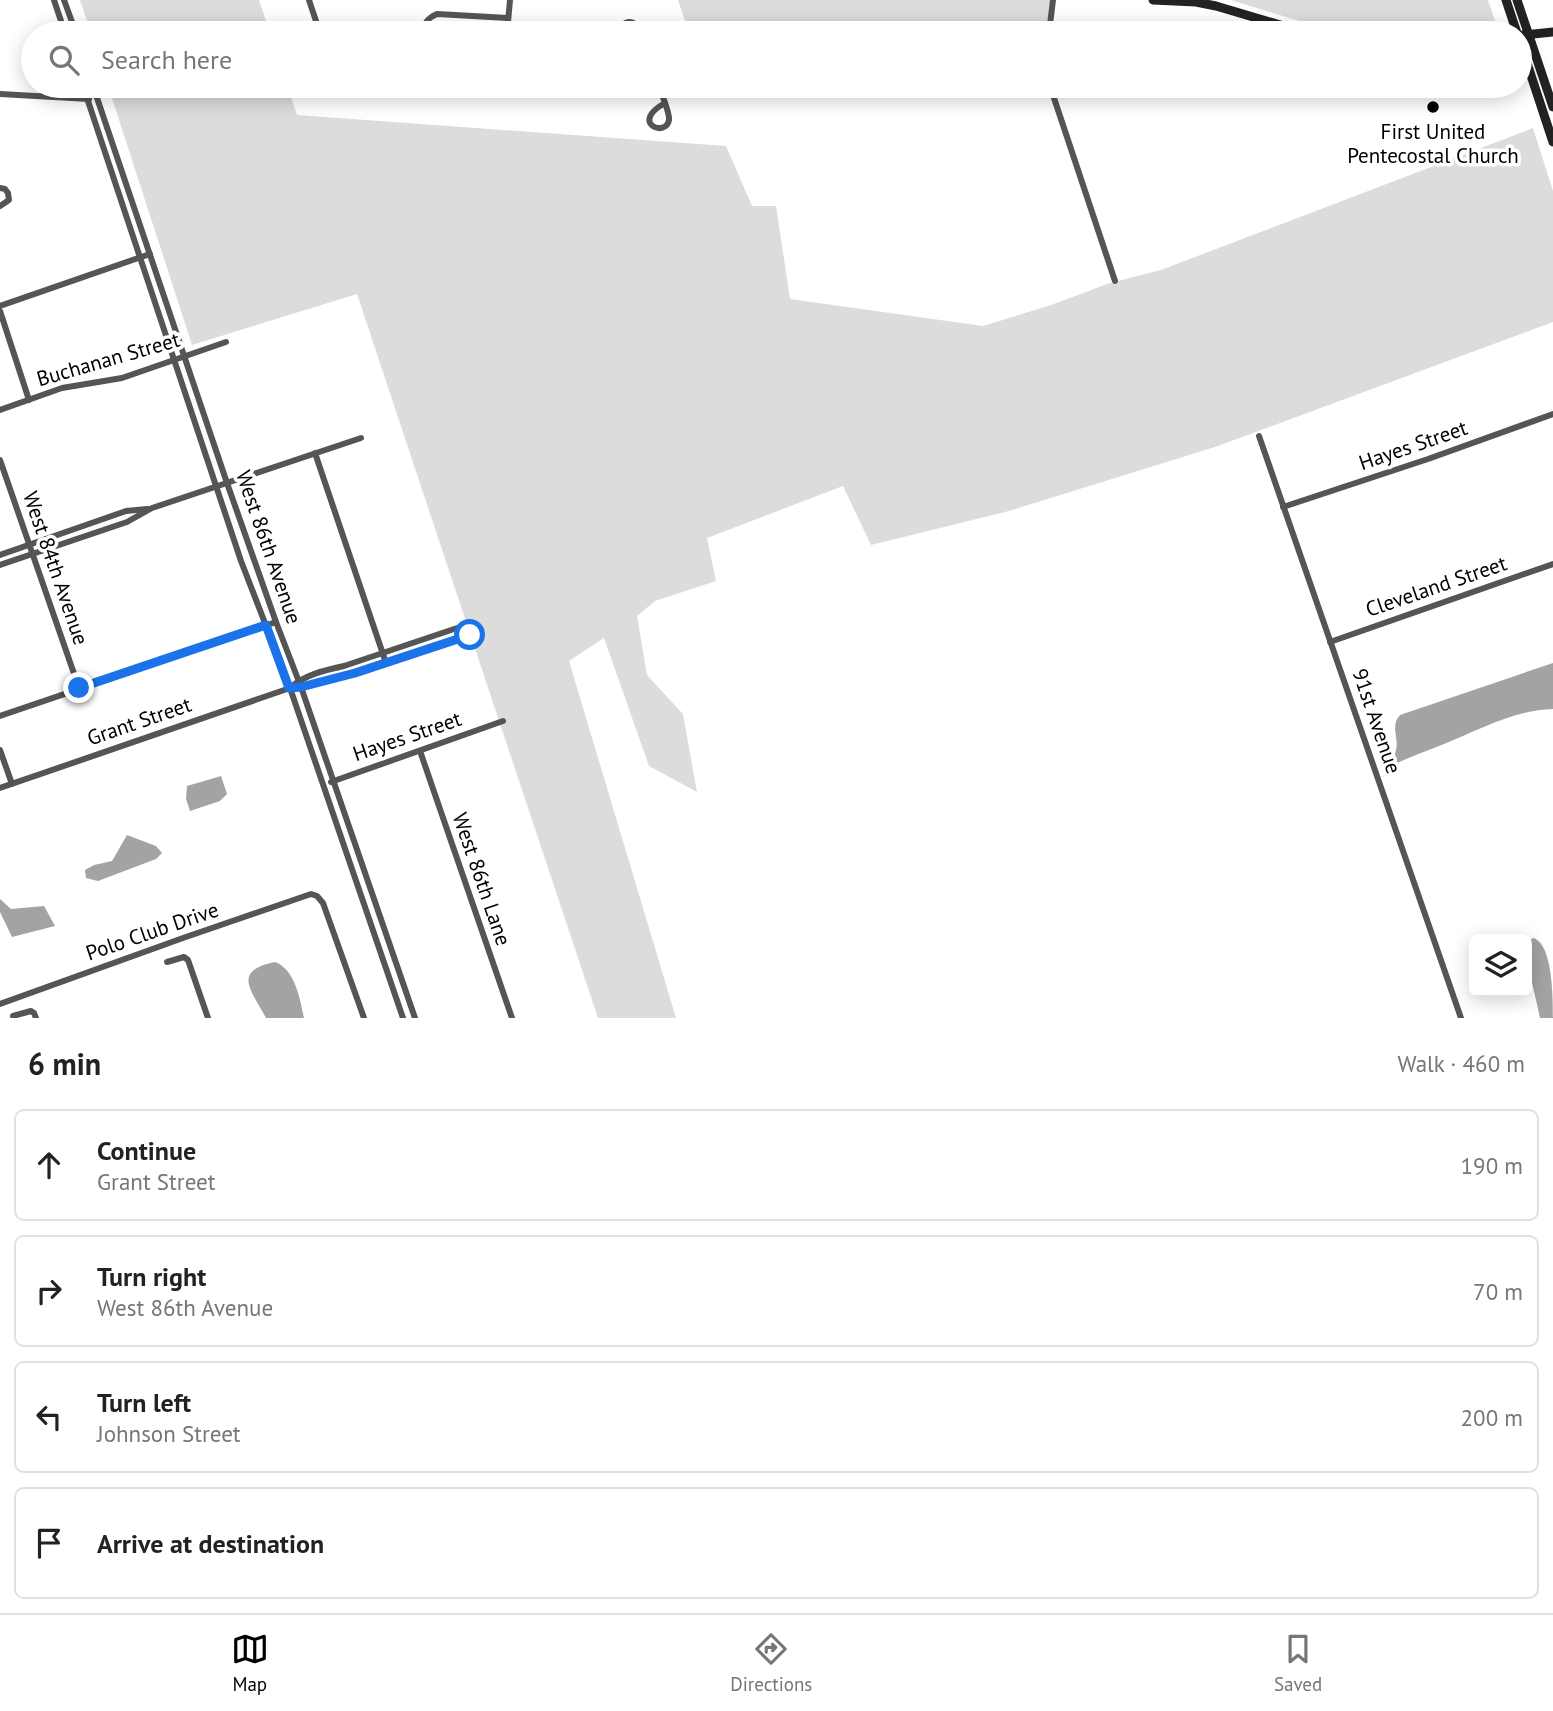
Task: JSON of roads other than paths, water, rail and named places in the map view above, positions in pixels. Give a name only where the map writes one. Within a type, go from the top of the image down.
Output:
[{"type":"street","points":[[54,0],[61,21]]},
{"type":"street","points":[[64,0],[72,21]]},
{"type":"street","points":[[309,0],[316,21]]},
{"type":"street","points":[[508,21],[509,0]]},
{"type":"street","points":[[1050,21],[1053,0]]},
{"type":"street","points":[[1153,0],[1196,2],[1267,21]]},
{"type":"street","points":[[1506,0],[1516,21]]},
{"type":"street","points":[[1517,0],[1520,21]]},
{"type":"street","points":[[427,21],[437,14],[508,18]]},
{"type":"street","points":[[1532,33],[1553,32]]},
{"type":"street","points":[[1532,58],[1553,107]]},
{"type":"street","points":[[1532,79],[1553,142]]},
{"type":"street","points":[[0,94],[21,95]]},
{"type":"street","points":[[70,98],[98,100]]},
{"type":"street","points":[[663,98],[664,103]]},
{"type":"street","points":[[1054,98],[1115,281]]},
{"type":"street","name":"West 86th Avenue","points":[[87,99],[241,561],[289,688],[403,1018]]},
{"type":"street","name":"West 86th Avenue","points":[[98,100],[227,483],[300,684],[415,1018]]},
{"type":"street","points":[[0,188],[5,189],[9,200],[0,206]]},
{"type":"street","points":[[29,400],[0,308],[150,254]]},
{"type":"street","name":"Buchanan Street","points":[[0,410],[62,388],[122,378],[226,342]]},
{"type":"street","name":"Hayes Street","points":[[1283,507],[1553,414]]},
{"type":"street","name":"91st Avenue","points":[[1259,436],[1461,1018]]},
{"type":"street","points":[[0,565],[127,522],[152,508],[362,438]]},
{"type":"street","points":[[315,453],[386,663]]},
{"type":"street","name":"West 84th Avenue","points":[[0,460],[79,688]]},
{"type":"street","points":[[0,555],[126,511],[152,508]]},
{"type":"street","name":"Cleveland Street","points":[[1330,642],[1553,564]]},
{"type":"street","points":[[0,716],[276,622]]},
{"type":"street","name":"Grant Street","points":[[0,789],[467,625]]},
{"type":"street","name":"Grant Street","points":[[300,684],[355,673],[470,635]]},
{"type":"street","name":"Hayes Street","points":[[323,785],[503,722]]},
{"type":"street","points":[[0,750],[12,784]]},
{"type":"street","name":"West 86th Lane","points":[[420,751],[512,1018]]},
{"type":"street","name":"Polo Club Drive","points":[[0,1004],[311,894],[323,903],[364,1018]]},
{"type":"street","points":[[167,962],[184,957],[188,960],[208,1018]]},
{"type":"street","points":[[8,1001],[13,1017],[31,1011],[36,1018]]},
{"type":"place","name":"First United Pentecostal Church","points":[[1433,107]]}]
